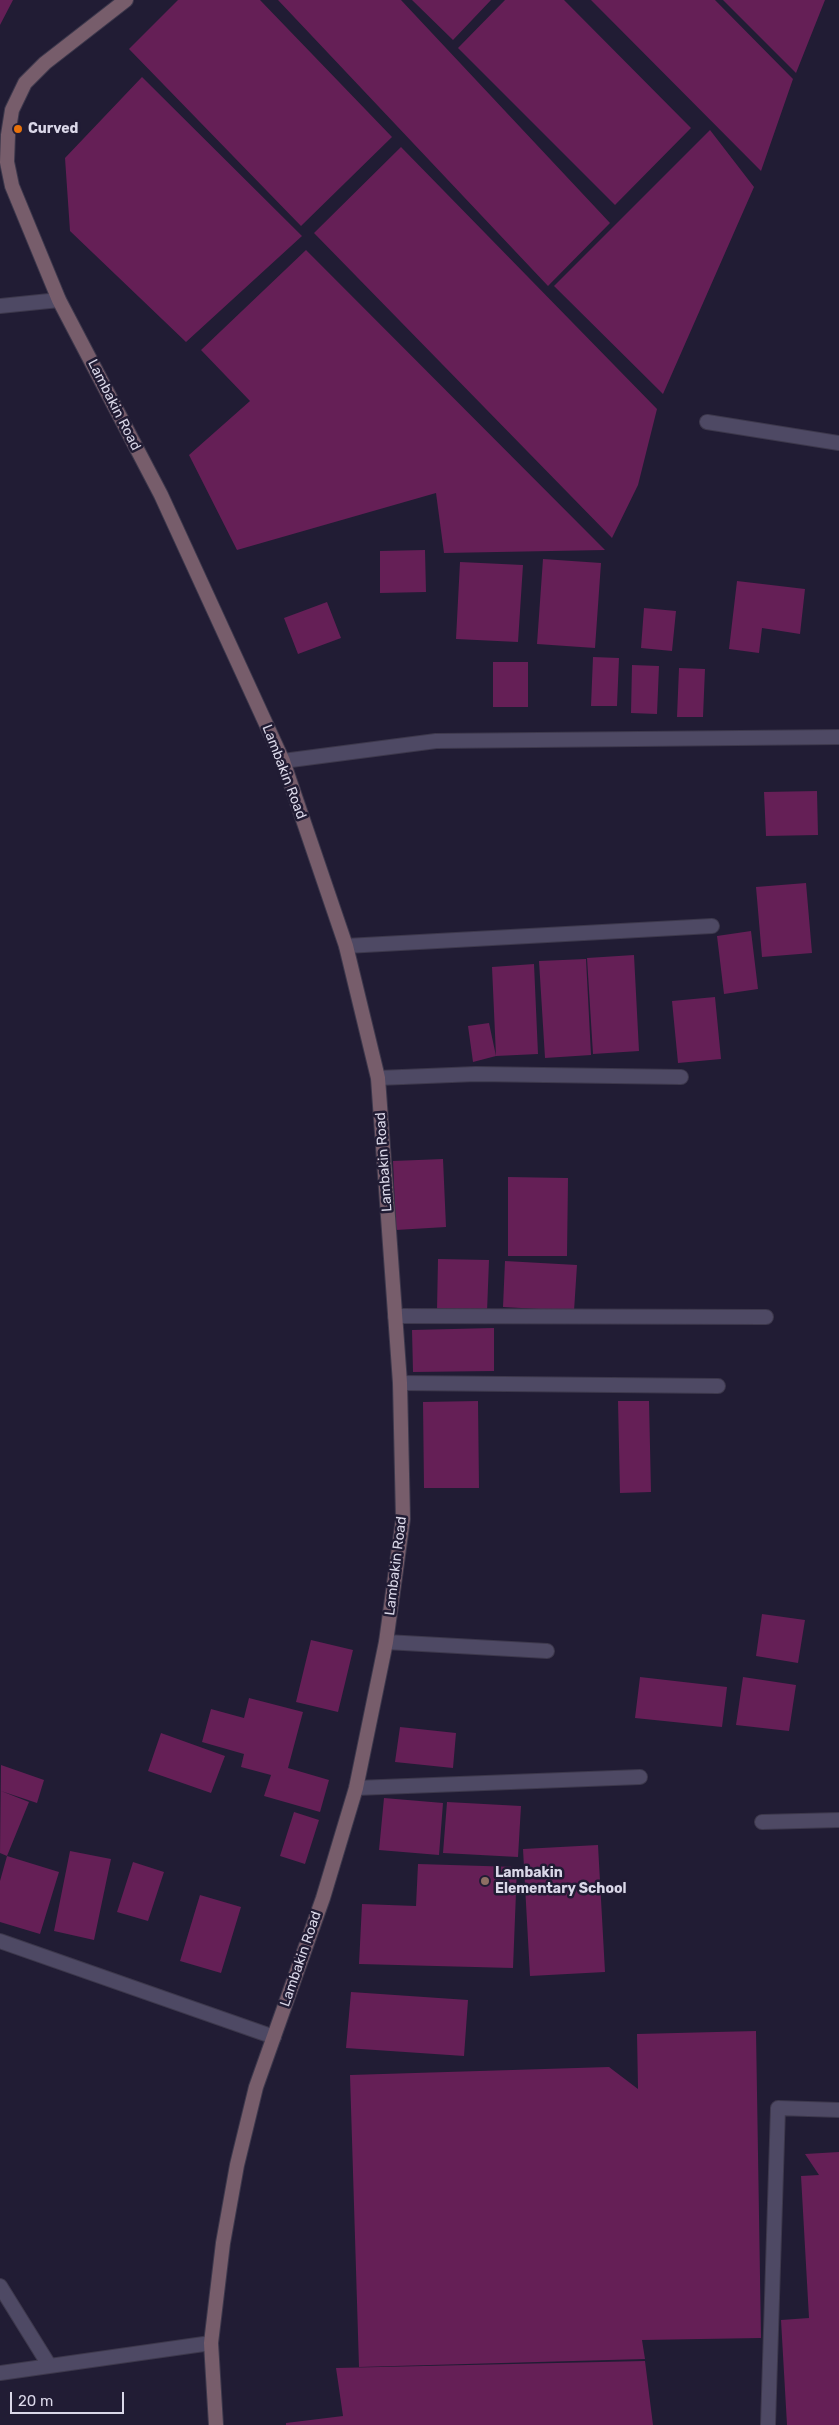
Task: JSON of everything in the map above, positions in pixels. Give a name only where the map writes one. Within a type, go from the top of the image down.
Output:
[{"type":"main road","name":"Lambakin Road","points":[[126,0],[45,63],[25,83],[12,110],[8,135],[7,162],[12,186],[59,300],[161,495],[283,760],[346,946],[378,1078],[400,1383],[403,1519],[386,1642],[356,1788],[323,1898],[256,2087],[237,2165],[224,2242],[211,2343],[216,2425]]},
{"type":"street","points":[[0,306],[59,300]]},
{"type":"street","points":[[707,422],[839,443]]},
{"type":"street","points":[[283,760],[436,741],[839,738]]},
{"type":"street","points":[[346,946],[712,926]]},
{"type":"street","points":[[378,1078],[476,1074],[681,1077]]},
{"type":"street","points":[[395,1316],[766,1317]]},
{"type":"street","points":[[400,1383],[718,1386]]},
{"type":"street","points":[[386,1642],[547,1651]]},
{"type":"street","points":[[356,1788],[640,1777]]},
{"type":"street","points":[[762,1822],[839,1820]]},
{"type":"street","points":[[0,1940],[274,2037]]},
{"type":"street","points":[[768,2425],[778,2108],[839,2110]]},
{"type":"street","points":[[0,2286],[49,2364]]},
{"type":"street","points":[[0,2373],[49,2364],[211,2343]]},
{"type":"building","points":[[0,0],[13,0],[0,25]]},
{"type":"building","points":[[178,0],[260,0],[392,137],[301,226],[129,49]]},
{"type":"building","points":[[278,0],[401,0],[610,223],[548,286]]},
{"type":"building","points":[[412,0],[491,0],[453,40]]},
{"type":"building","points":[[505,0],[564,0],[691,128],[615,205],[458,48]]},
{"type":"building","points":[[591,0],[715,0],[793,79],[761,171]]},
{"type":"building","points":[[723,0],[825,0],[796,73]]},
{"type":"building","points":[[142,77],[302,236],[186,342],[70,231],[65,158]]},
{"type":"building","points":[[710,130],[754,187],[663,394],[554,286]]},
{"type":"building","points":[[401,147],[657,409],[638,485],[612,538],[314,233]]},
{"type":"building","points":[[306,250],[605,550],[444,553],[436,493],[237,550],[189,455],[250,401],[201,350]]},
{"type":"building","points":[[425,550],[426,592],[380,593],[380,551]]},
{"type":"building","points":[[543,559],[601,563],[595,648],[537,644]]},
{"type":"building","points":[[460,562],[523,565],[518,642],[456,639]]},
{"type":"building","points":[[737,581],[805,589],[800,634],[762,628],[759,653],[729,649]]},
{"type":"building","points":[[327,602],[341,638],[298,654],[284,618]]},
{"type":"building","points":[[644,608],[676,611],[672,651],[641,648]]},
{"type":"building","points":[[593,657],[619,658],[617,706],[591,706]]},
{"type":"building","points":[[493,662],[528,662],[528,707],[493,707]]},
{"type":"building","points":[[632,665],[659,666],[657,714],[631,713]]},
{"type":"building","points":[[679,668],[705,669],[703,717],[677,717]]},
{"type":"building","points":[[817,791],[818,835],[766,836],[764,792]]},
{"type":"building","points":[[806,883],[812,953],[762,957],[756,887]]},
{"type":"building","points":[[751,931],[758,989],[724,994],[717,936]]},
{"type":"building","points":[[634,955],[639,1051],[593,1054],[587,958]]},
{"type":"building","points":[[586,959],[591,1055],[545,1058],[539,961]]},
{"type":"building","points":[[534,964],[538,1054],[496,1056],[492,967]]},
{"type":"building","points":[[715,997],[721,1059],[678,1063],[672,1001]]},
{"type":"building","points":[[489,1023],[496,1056],[473,1062],[468,1026]]},
{"type":"building","points":[[443,1159],[446,1227],[396,1230],[393,1161]]},
{"type":"building","points":[[508,1177],[568,1178],[567,1256],[508,1256]]},
{"type":"building","points":[[438,1259],[489,1260],[487,1312],[437,1310]]},
{"type":"building","points":[[505,1261],[577,1265],[574,1311],[503,1307]]},
{"type":"building","points":[[494,1328],[494,1371],[413,1372],[412,1330]]},
{"type":"building","points":[[478,1401],[479,1488],[424,1488],[423,1402]]},
{"type":"building","points":[[618,1401],[649,1401],[651,1492],[620,1493]]},
{"type":"building","points":[[762,1614],[805,1620],[798,1663],[756,1656]]},
{"type":"building","points":[[311,1640],[353,1650],[338,1712],[296,1702]]},
{"type":"building","points":[[640,1677],[727,1687],[722,1727],[635,1718]]},
{"type":"building","points":[[743,1677],[796,1685],[789,1731],[736,1725]]},
{"type":"building","points":[[249,1698],[303,1712],[288,1768],[329,1780],[320,1812],[264,1796],[271,1775],[241,1767],[244,1754],[202,1742],[211,1709],[244,1718]]},
{"type":"building","points":[[400,1727],[456,1733],[453,1768],[395,1762]]},
{"type":"building","points":[[161,1733],[225,1756],[211,1793],[148,1771]]},
{"type":"building","points":[[1,1765],[44,1780],[37,1803],[1,1791],[29,1802],[7,1856],[0,1853]]},
{"type":"building","points":[[384,1798],[443,1803],[439,1855],[379,1850]]},
{"type":"building","points":[[447,1802],[521,1806],[518,1857],[443,1853]]},
{"type":"building","points":[[294,1812],[319,1820],[305,1864],[280,1856]]},
{"type":"building","points":[[598,1845],[605,1972],[530,1976],[523,1849]]},
{"type":"building","points":[[70,1851],[111,1859],[94,1940],[54,1931]]},
{"type":"building","points":[[7,1856],[59,1872],[40,1934],[0,1922],[0,1881]]},
{"type":"building","points":[[133,1862],[164,1872],[148,1921],[117,1912]]},
{"type":"building","points":[[418,1864],[517,1867],[513,1968],[359,1964],[362,1904],[416,1906]]},
{"type":"building","points":[[200,1895],[241,1907],[221,1973],[180,1961]]},
{"type":"building","points":[[351,1992],[468,2000],[464,2056],[346,2048]]},
{"type":"building","points":[[756,2031],[761,2338],[642,2340],[645,2359],[359,2367],[350,2075],[609,2067],[638,2089],[637,2034]]},
{"type":"building","points":[[839,2152],[839,2425],[787,2425],[781,2320],[809,2318],[801,2176],[819,2175],[805,2154]]},
{"type":"building","points":[[645,2361],[653,2425],[286,2425],[286,2423],[343,2416],[336,2368]]},
{"type":"place","name":"Curved","points":[[18,129]]},
{"type":"place","name":"Lambakin Elementary School","points":[[485,1881]]}]
